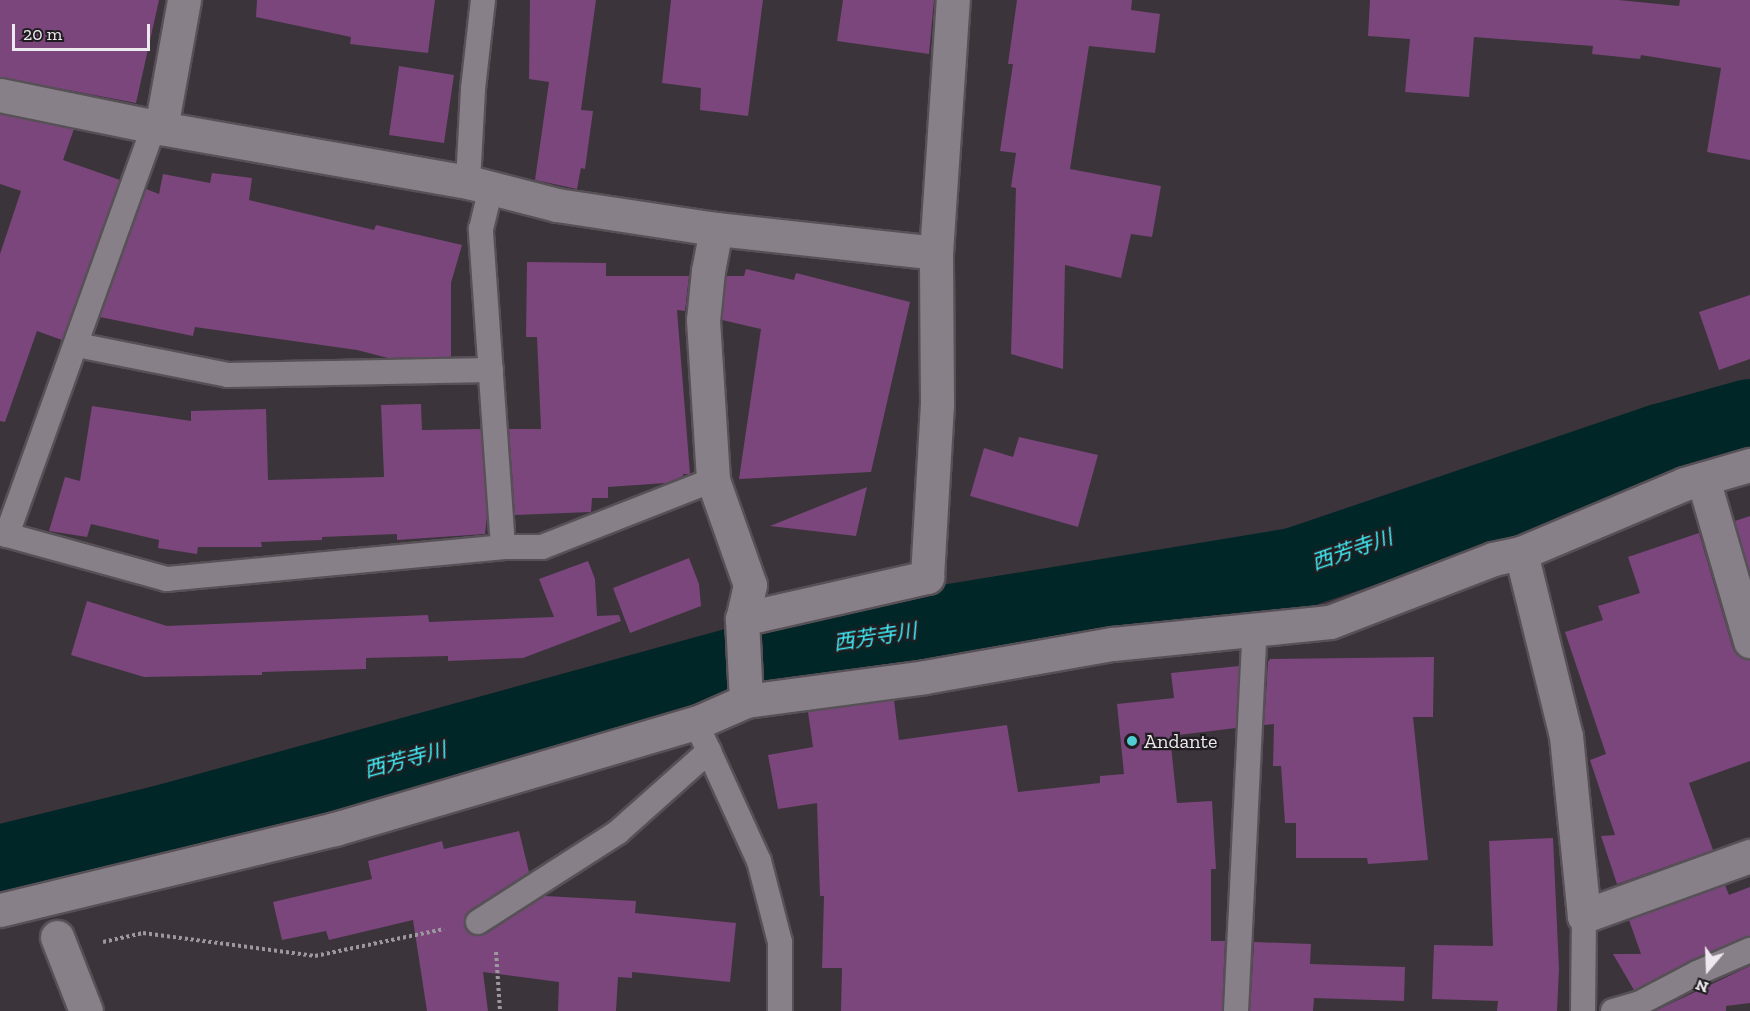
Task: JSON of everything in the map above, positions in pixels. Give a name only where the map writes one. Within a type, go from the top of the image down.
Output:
[{"type":"street","points":[[157,127],[184,0]]},
{"type":"street","points":[[742,619],[927,577],[937,417],[936,254],[953,0]]},
{"type":"street","points":[[0,95],[157,127],[479,185],[557,206],[716,229],[936,254]]},
{"type":"street","points":[[716,229],[708,271],[704,320],[713,480],[750,585],[742,619],[746,701]]},
{"type":"street","points":[[0,910],[703,737],[746,701],[925,677],[1113,644],[1330,622],[1493,558],[1521,553],[1684,484],[1750,465]]},
{"type":"street","points":[[1703,479],[1750,641]]},
{"type":"street","points":[[1521,553],[1566,736],[1584,916],[1750,856]]},
{"type":"street","points":[[57,937],[86,1011]]},
{"type":"lane","points":[[483,0],[473,89],[503,547]]},
{"type":"lane","points":[[157,127],[7,535],[167,579],[503,547],[542,547],[713,480]]},
{"type":"lane","points":[[77,345],[228,375],[491,370]]},
{"type":"lane","points":[[1236,1011],[1255,629]]},
{"type":"lane","points":[[478,922],[618,832],[703,737],[759,861],[780,942],[780,1011]]},
{"type":"lane","points":[[1583,1011],[1584,916]]},
{"type":"lane","points":[[1613,1011],[1638,1004],[1697,973],[1750,950]]},
{"type":"path","points":[[57,937],[94,944],[143,933],[315,956],[478,922],[494,933],[500,1011]]},
{"type":"building","points":[[0,0],[159,0],[136,103],[0,77]]},
{"type":"building","points":[[257,0],[435,0],[428,53],[350,44],[351,37],[256,17]]},
{"type":"building","points":[[530,0],[596,0],[581,110],[593,111],[585,169],[581,168],[577,189],[535,180],[549,82],[529,79]]},
{"type":"building","points":[[671,0],[763,0],[748,116],[700,110],[701,88],[662,83]]},
{"type":"building","points":[[843,0],[934,0],[929,54],[837,41]]},
{"type":"building","points":[[1017,0],[1132,0],[1131,10],[1160,14],[1155,53],[1089,46],[1070,169],[1161,186],[1152,237],[1131,234],[1121,278],[1065,265],[1063,369],[1011,354],[1016,188],[1011,187],[1016,153],[1000,151],[1013,64],[1008,64]]},
{"type":"building","points":[[1370,0],[1619,0],[1679,6],[1680,0],[1750,0],[1750,160],[1707,152],[1721,68],[1641,55],[1640,59],[1592,54],[1593,46],[1474,37],[1469,97],[1405,92],[1410,39],[1368,36]]},
{"type":"building","points":[[399,66],[454,75],[444,143],[389,135]]},
{"type":"building","points":[[0,114],[74,129],[63,160],[120,180],[62,340],[37,331],[5,422],[0,421],[0,254],[21,191],[0,184]]},
{"type":"building","points":[[212,173],[252,178],[249,200],[374,230],[376,225],[462,245],[451,283],[451,357],[388,358],[357,350],[195,327],[193,336],[100,317],[146,189],[159,194],[163,174],[210,183]]},
{"type":"building","points":[[527,262],[606,263],[606,276],[689,276],[685,311],[677,310],[690,474],[683,474],[666,483],[608,487],[608,498],[592,498],[591,512],[515,515],[509,429],[541,429],[537,337],[526,337]]},
{"type":"building","points":[[746,269],[794,280],[796,273],[910,302],[871,472],[739,479],[761,329],[722,320],[726,276],[744,276]]},
{"type":"building","points":[[1750,295],[1750,359],[1719,370],[1699,312]]},
{"type":"building","points":[[421,404],[422,430],[481,429],[487,516],[485,534],[397,540],[397,534],[322,537],[322,540],[261,542],[262,547],[198,547],[197,554],[158,548],[159,540],[91,524],[87,537],[49,531],[65,477],[80,481],[92,406],[191,421],[191,411],[266,409],[268,480],[384,477],[381,405]]},
{"type":"building","points":[[1019,437],[1098,455],[1078,527],[970,496],[984,448],[1013,457]]},
{"type":"building","points":[[867,487],[856,536],[770,526]]},
{"type":"building","points":[[1750,516],[1750,574],[1735,521]]},
{"type":"building","points":[[1699,533],[1732,646],[1737,655],[1750,659],[1750,761],[1689,783],[1713,850],[1617,884],[1601,836],[1615,835],[1590,760],[1606,754],[1565,632],[1603,620],[1598,606],[1640,593],[1628,557]]},
{"type":"building","points":[[689,558],[699,584],[701,606],[630,633],[613,588]]},
{"type":"building","points":[[588,561],[595,579],[597,616],[619,615],[621,621],[523,658],[448,661],[448,656],[366,658],[366,669],[262,672],[262,675],[144,677],[71,655],[87,601],[167,626],[428,615],[429,622],[554,617],[539,579]]},
{"type":"building","points":[[1434,657],[1433,717],[1413,717],[1428,860],[1368,864],[1367,858],[1296,858],[1296,823],[1285,823],[1281,766],[1273,766],[1274,724],[1264,725],[1270,659]]},
{"type":"building","points":[[1239,666],[1236,728],[1170,736],[1177,803],[1212,801],[1216,869],[1211,869],[1211,941],[1225,941],[1222,1011],[841,1011],[842,968],[822,968],[824,896],[820,896],[817,803],[778,809],[768,755],[813,747],[808,712],[894,700],[899,740],[1007,725],[1018,792],[1100,783],[1100,776],[1124,774],[1117,704],[1174,698],[1171,673]]},
{"type":"building","points":[[519,831],[529,872],[470,910],[464,922],[471,934],[486,934],[545,896],[636,901],[635,913],[736,923],[730,982],[632,972],[632,978],[618,977],[616,1011],[558,1011],[559,982],[483,972],[488,1011],[427,1011],[413,920],[329,940],[326,931],[282,940],[273,902],[372,879],[368,861],[442,841],[444,849]]},
{"type":"building","points":[[1553,838],[1559,969],[1557,1011],[1497,1011],[1498,1001],[1432,999],[1434,945],[1493,946],[1489,841]]},
{"type":"building","points":[[1725,885],[1729,895],[1750,887],[1750,936],[1691,960],[1634,990],[1613,954],[1641,954],[1629,920]]},
{"type":"building","points":[[1254,942],[1311,944],[1310,964],[1405,967],[1404,1001],[1314,998],[1313,1011],[1250,1011]]},
{"type":"building","points":[[1750,966],[1750,1003],[1726,1006],[1726,1011],[1655,1011]]},
{"type":"waterway","name":"西芳寺川","points":[[0,866],[167,825],[811,648],[1297,568],[1664,444],[1750,420]]},
{"type":"place","name":"Andante","points":[[1132,741]]}]
